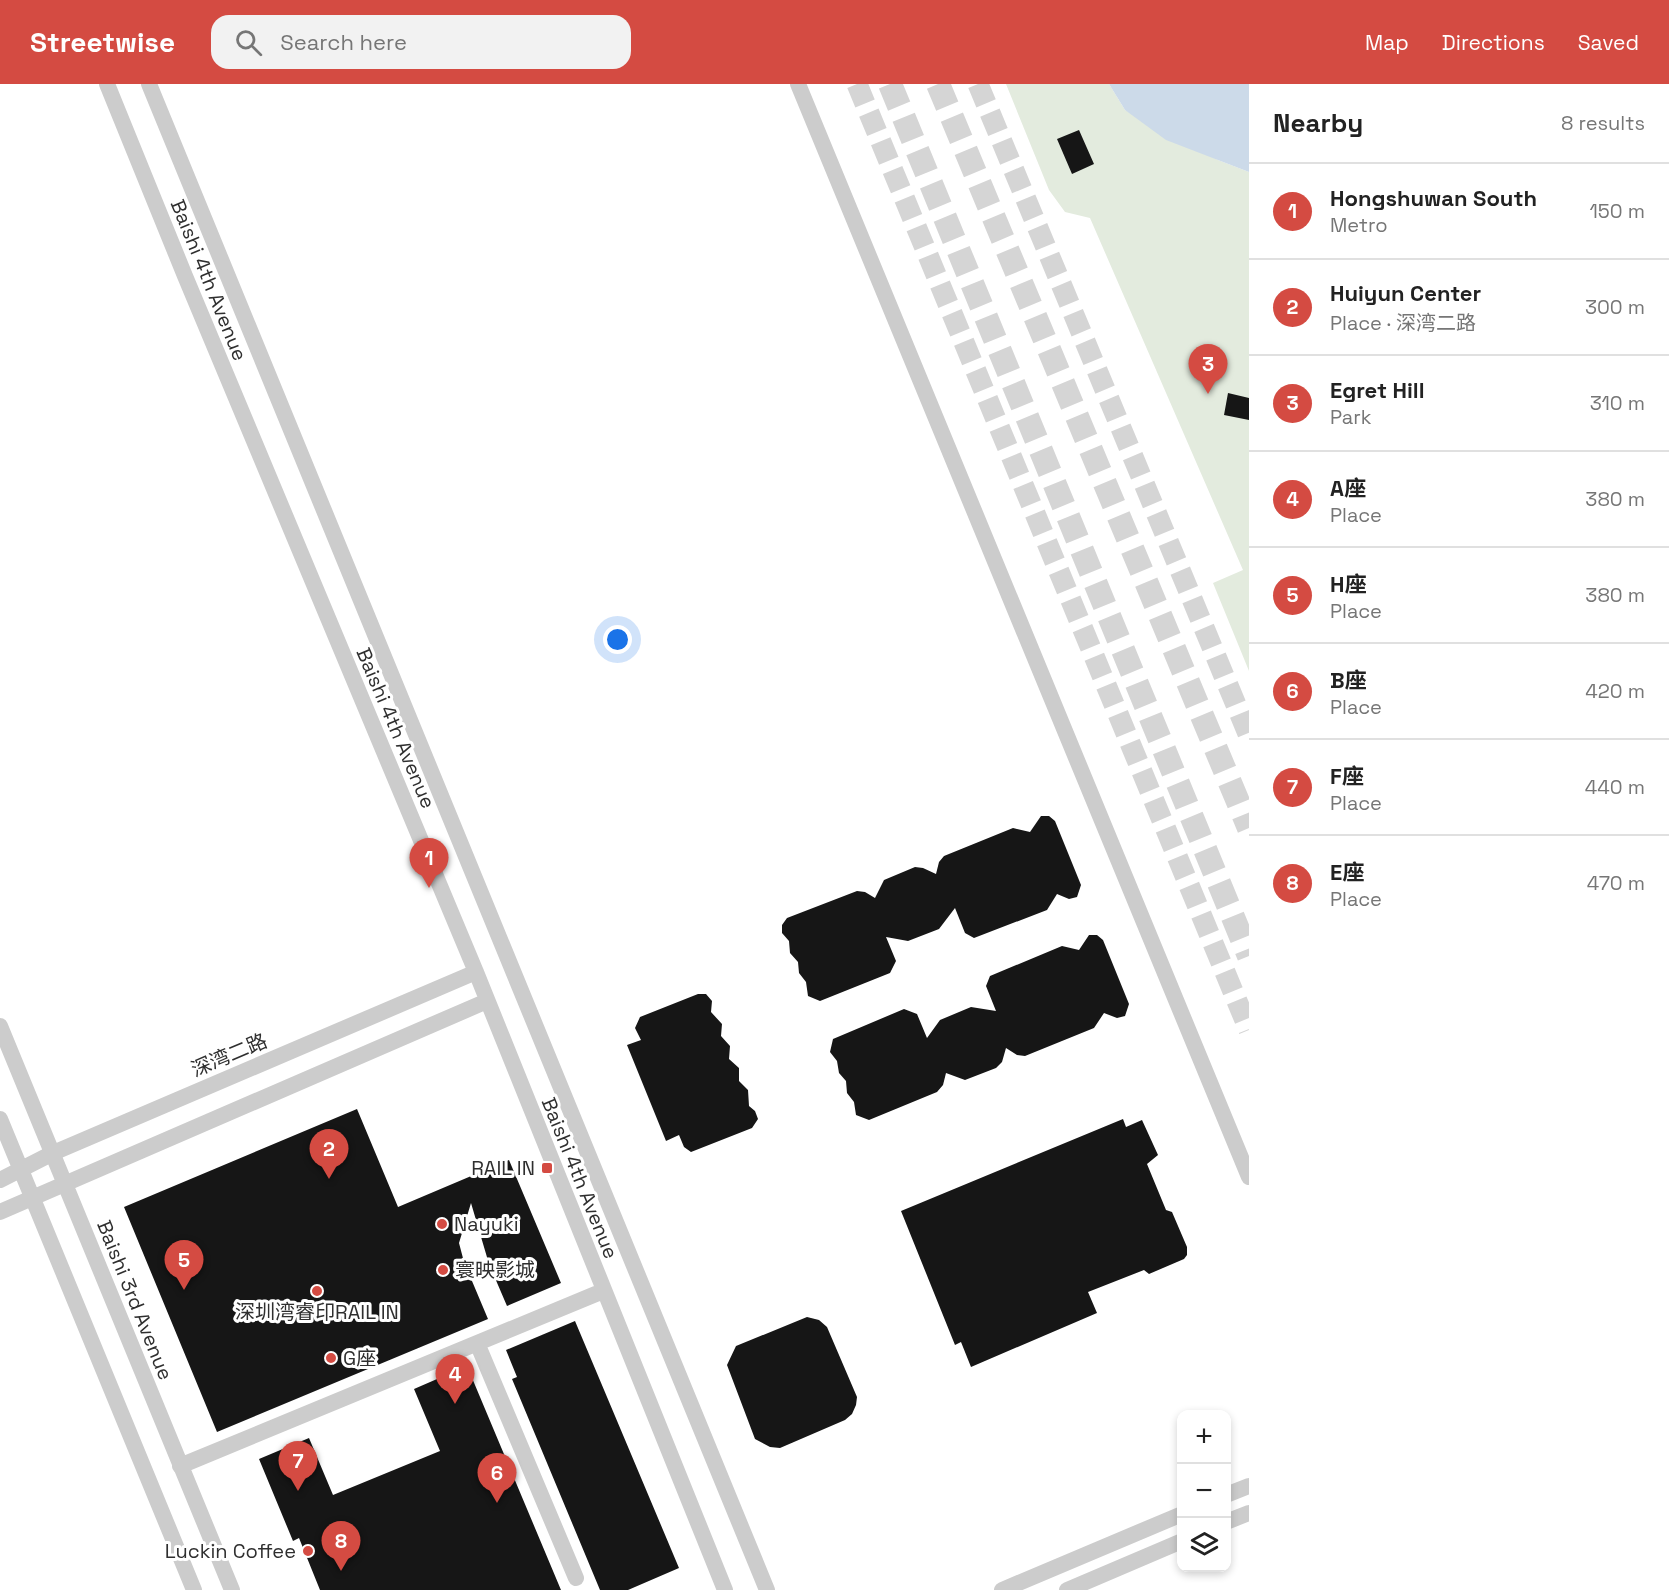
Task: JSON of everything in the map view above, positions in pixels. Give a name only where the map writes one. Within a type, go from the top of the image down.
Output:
[{"type":"street","name":"Baishi 4th Avenue","points":[[107,84],[476,972],[725,1590]]},
{"type":"street","name":"Baishi 4th Avenue","points":[[149,84],[767,1590]]},
{"type":"street","points":[[798,84],[1249,1177]]},
{"type":"street","name":"深湾二路","points":[[0,1180],[22,1171],[53,1153],[476,972]]},
{"type":"street","points":[[0,1212],[487,1001]]},
{"type":"street","name":"Baishi 3rd Avenue","points":[[0,1026],[232,1590]]},
{"type":"street","points":[[0,1119],[194,1590]]},
{"type":"street","points":[[180,1466],[603,1291]]},
{"type":"street","points":[[477,1343],[576,1578]]},
{"type":"street","points":[[1231,1493],[1249,1485]]},
{"type":"street","points":[[1231,1520],[1249,1512]]},
{"type":"street","points":[[1002,1590],[1177,1516]]},
{"type":"street","points":[[1067,1590],[1177,1543]]},
{"type":"shaded area","points":[[1006,84],[1109,84],[1125,110],[1218,160],[1249,172],[1249,671],[1213,583],[1243,570],[1090,218],[1065,212],[1049,190]]},
{"type":"water","points":[[1109,84],[1249,84],[1249,172],[1166,140],[1125,110]]},
{"type":"building","points":[[1079,130],[1094,164],[1072,174],[1057,139]]},
{"type":"building","points":[[1228,393],[1249,398],[1249,420],[1224,415]]},
{"type":"building","points":[[1041,816],[1049,816],[1055,821],[1081,885],[1077,897],[1069,899],[1057,894],[1047,910],[974,938],[965,933],[955,908],[939,929],[908,941],[886,937],[896,961],[890,973],[820,1001],[808,996],[806,982],[799,973],[798,962],[790,953],[789,941],[782,933],[782,925],[787,918],[857,891],[865,892],[875,898],[884,880],[915,867],[936,874],[939,862],[944,856],[1013,828],[1030,832]]},
{"type":"building","points":[[1089,935],[1097,935],[1103,940],[1129,1004],[1125,1016],[1117,1018],[1104,1013],[1094,1028],[1025,1056],[1017,1055],[1006,1048],[1002,1062],[996,1068],[965,1080],[946,1073],[943,1085],[937,1092],[869,1120],[856,1115],[854,1102],[847,1093],[846,1081],[839,1073],[837,1061],[830,1052],[833,1039],[904,1009],[917,1014],[927,1038],[940,1020],[971,1007],[996,1011],[986,986],[990,976],[1062,946],[1079,950]]},
{"type":"building","points":[[698,994],[706,994],[712,1001],[711,1012],[722,1024],[721,1036],[730,1046],[729,1059],[739,1068],[739,1081],[748,1090],[749,1106],[755,1111],[758,1119],[752,1128],[691,1152],[684,1147],[679,1135],[666,1141],[627,1045],[641,1040],[635,1028],[640,1017]]},
{"type":"building","name":"深圳湾睿印RAIL IN","points":[[357,1109],[398,1207],[509,1160],[561,1283],[507,1306],[489,1264],[471,1203],[459,1243],[464,1262],[488,1319],[217,1432],[124,1207]]},
{"type":"building","points":[[1123,1119],[1126,1127],[1142,1120],[1158,1155],[1147,1164],[1166,1210],[1172,1212],[1187,1247],[1187,1255],[1184,1259],[1149,1274],[1144,1270],[1088,1292],[1097,1313],[971,1367],[961,1342],[955,1345],[901,1211]]},
{"type":"building","points":[[807,1317],[819,1320],[827,1327],[857,1397],[856,1405],[852,1414],[845,1420],[780,1448],[770,1447],[755,1439],[727,1365],[736,1346]]},
{"type":"building","points":[[575,1321],[679,1568],[628,1590],[600,1590],[512,1379],[517,1377],[506,1350]]},
{"type":"building","points":[[467,1366],[561,1590],[320,1590],[299,1538],[293,1541],[259,1459],[309,1438],[333,1495],[440,1451],[414,1389]]},
{"type":"tunnel","points":[[857,84],[1249,1030]]},
{"type":"tunnel","points":[[890,84],[1249,956]]},
{"type":"tunnel","points":[[938,84],[1249,828]]},
{"type":"tunnel","points":[[978,84],[1249,736]]},
{"type":"place","name":"Egret Hill","points":[[1208,394]]},
{"type":"place","name":"Hongshuwan South","points":[[429,888]]},
{"type":"place","name":"RAIL IN","points":[[547,1168]]},
{"type":"place","name":"Huiyun Center","points":[[329,1179]]},
{"type":"place","name":"Nayuki","points":[[442,1224]]},
{"type":"place","name":"寰映影城","points":[[443,1270]]},
{"type":"place","name":"H座","points":[[184,1290]]},
{"type":"place","name":"深圳湾睿印RAIL IN","points":[[317,1291]]},
{"type":"place","name":"G座","points":[[331,1358]]},
{"type":"place","name":"A座","points":[[455,1404]]},
{"type":"place","name":"F座","points":[[298,1491]]},
{"type":"place","name":"B座","points":[[497,1503]]},
{"type":"place","name":"Luckin Coffee","points":[[308,1551]]},
{"type":"place","name":"E座","points":[[341,1571]]}]
